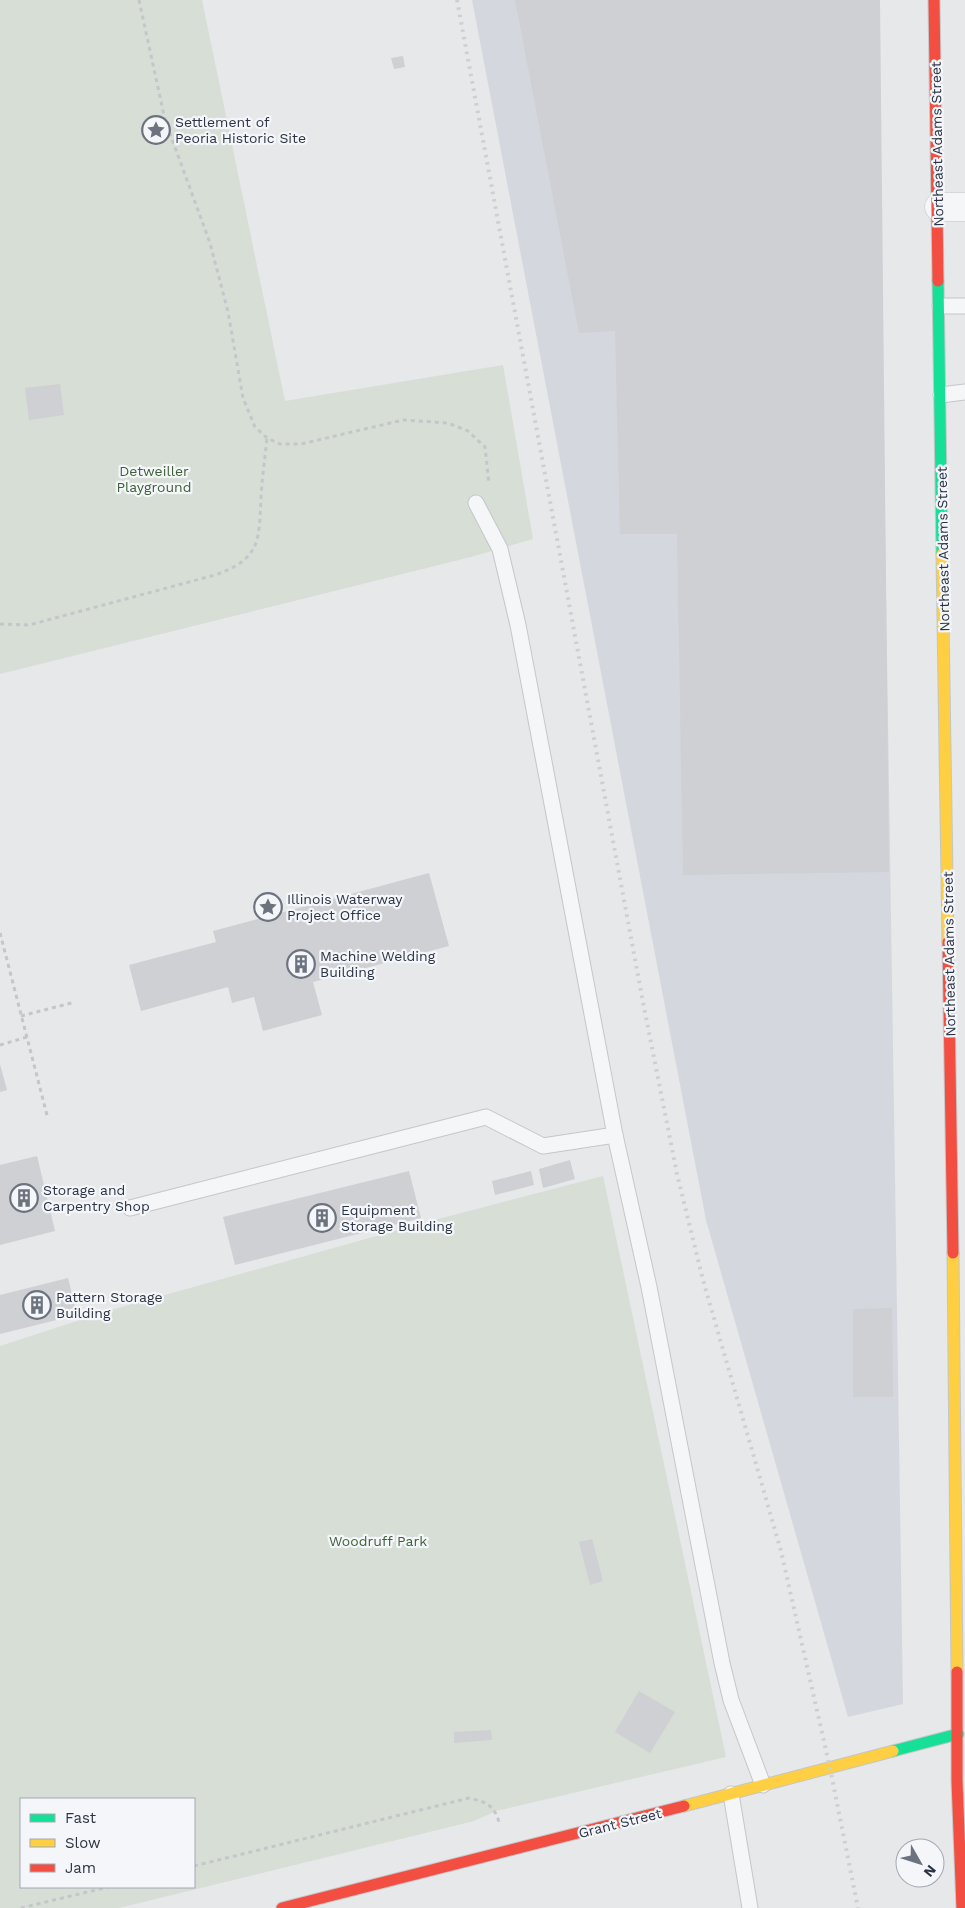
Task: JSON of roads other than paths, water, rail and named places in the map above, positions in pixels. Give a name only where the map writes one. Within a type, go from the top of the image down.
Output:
[{"type":"main road","name":"Northeast Adams Street","points":[[934,0],[952,207],[940,306],[960,1453],[958,1734],[963,1884],[962,1908]]},
{"type":"main road","name":"Grant Street","points":[[282,1908],[731,1794],[958,1734]]},
{"type":"lane","points":[[940,306],[965,306]]},
{"type":"lane","points":[[941,395],[965,392]]},
{"type":"lane","points":[[476,503],[500,548],[518,624],[615,1135],[649,1287],[722,1663],[732,1700],[763,1785]]},
{"type":"lane","points":[[130,1208],[486,1118],[543,1146],[615,1135]]},
{"type":"lane","points":[[731,1794],[750,1908]]},
{"type":"railway","points":[[457,0],[642,997],[677,1174],[703,1280],[781,1551],[830,1768],[858,1908]]},
{"type":"place","name":"Settlement of Peoria Historic Site","points":[[156,130]]},
{"type":"place","name":"Illinois Waterway Project Office","points":[[268,907]]},
{"type":"place","name":"Machine Welding Building","points":[[301,964]]},
{"type":"place","name":"Storage and Carpentry Shop","points":[[24,1198]]},
{"type":"place","name":"Equipment Storage Building","points":[[322,1218]]},
{"type":"place","name":"Pattern Storage Building","points":[[37,1305]]},
{"type":"park label","name":"Detweiller Playground","points":[[154,480]]},
{"type":"park label","name":"Woodruff Park","points":[[378,1541]]}]
